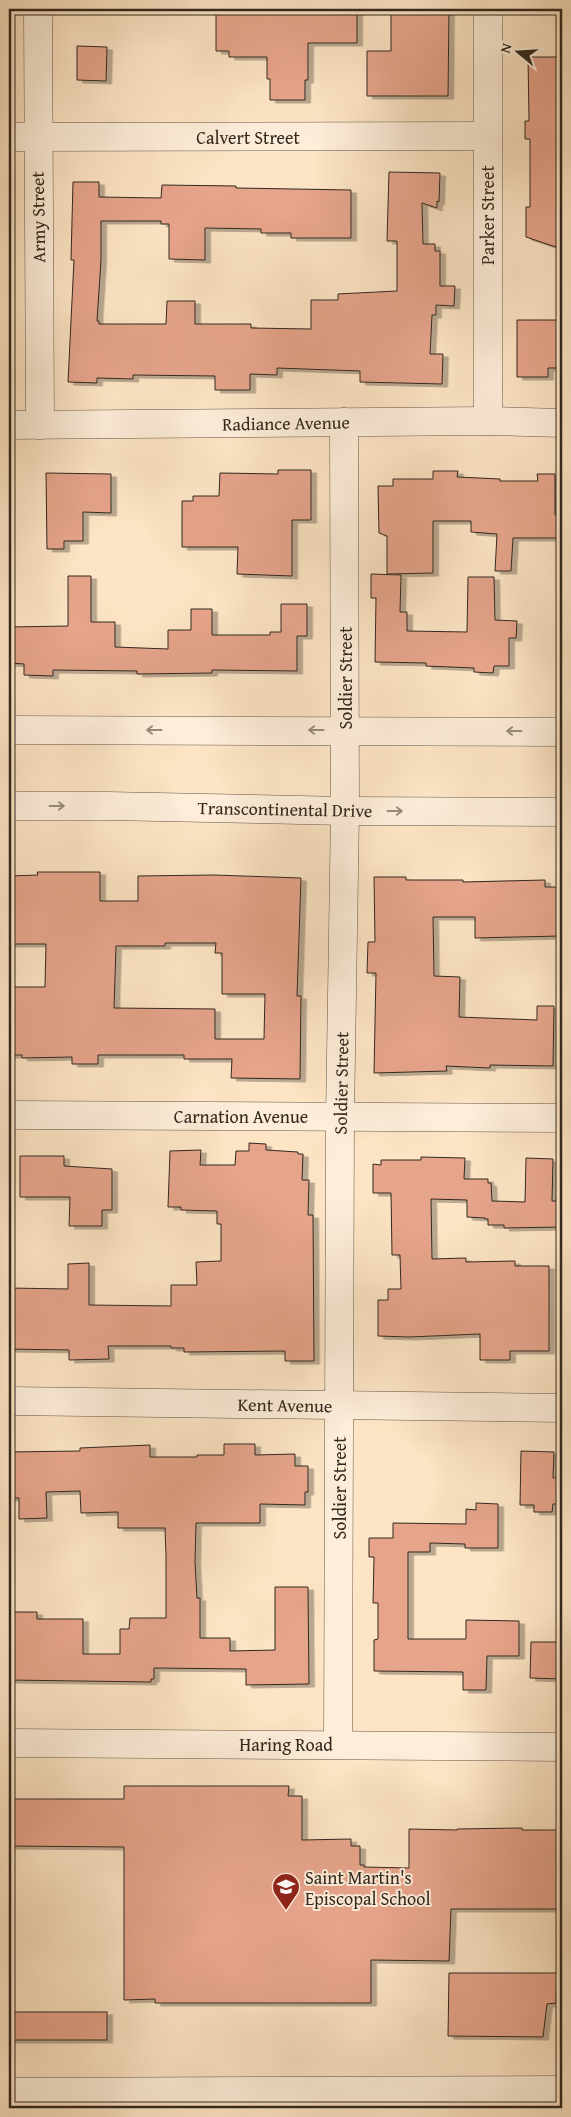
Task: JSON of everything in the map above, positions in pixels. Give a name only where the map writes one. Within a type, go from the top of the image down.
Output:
[{"type":"street","name":"Army Street","points":[[38,9],[37,137],[40,425]]},
{"type":"street","name":"Parker Street","points":[[488,9],[488,421]]},
{"type":"street","name":"Calvert Street","points":[[9,137],[487,136]]},
{"type":"street","name":"Radiance Avenue","points":[[9,425],[488,421],[562,423]]},
{"type":"street","name":"Soldier Street","points":[[338,1744],[340,1117],[345,811],[344,422]]},
{"type":"street","points":[[9,730],[562,732]]},
{"type":"street","name":"Transcontinental Drive","points":[[9,806],[562,812]]},
{"type":"street","name":"Carnation Avenue","points":[[9,1115],[562,1118]]},
{"type":"street","name":"Kent Avenue","points":[[9,1401],[562,1408]]},
{"type":"street","name":"Haring Road","points":[[9,1743],[562,1747]]},
{"type":"street","points":[[9,2092],[77,2100],[562,2090]]},
{"type":"building","points":[[216,9],[315,12],[315,9],[357,9],[357,43],[308,43],[308,80],[305,80],[305,100],[270,100],[270,79],[267,79],[267,57],[229,57],[229,51],[216,51]]},
{"type":"building","points":[[413,9],[449,9],[448,96],[367,96],[367,51],[391,51],[391,13],[413,13]]},
{"type":"building","points":[[77,46],[107,47],[106,81],[77,80]]},
{"type":"building","points":[[528,57],[562,57],[562,249],[526,237],[526,207],[530,207],[530,139],[525,139],[525,121],[529,121]]},
{"type":"building","points":[[389,172],[440,173],[437,208],[422,203],[423,244],[435,244],[435,251],[440,251],[440,286],[455,286],[454,306],[436,305],[436,315],[432,315],[430,354],[443,354],[442,384],[360,382],[360,371],[277,368],[277,375],[250,374],[250,390],[215,390],[215,376],[133,375],[133,379],[97,378],[97,383],[68,382],[74,260],[71,260],[73,182],[99,182],[99,197],[161,198],[162,185],[351,190],[351,238],[291,238],[291,233],[261,233],[261,229],[205,228],[205,260],[169,259],[169,224],[161,224],[161,221],[101,221],[101,260],[97,321],[99,321],[99,324],[166,324],[167,301],[195,301],[195,324],[251,324],[251,328],[311,329],[311,300],[338,300],[338,294],[397,291],[397,241],[387,241]]},
{"type":"building","points":[[517,320],[562,320],[562,368],[548,368],[548,377],[517,377]]},
{"type":"building","points":[[278,470],[311,470],[311,520],[292,520],[292,576],[237,574],[238,547],[182,547],[182,501],[193,501],[193,496],[219,496],[220,473],[278,474]]},
{"type":"building","points":[[433,471],[458,471],[457,477],[500,479],[500,481],[538,481],[537,474],[555,474],[555,515],[562,515],[562,538],[513,538],[511,571],[495,571],[497,534],[471,532],[471,521],[433,521],[433,573],[387,574],[387,536],[379,533],[378,486],[393,486],[393,479],[433,479]]},
{"type":"building","points":[[46,473],[111,474],[111,513],[83,512],[83,541],[64,541],[64,549],[47,549]]},
{"type":"building","points":[[371,574],[401,575],[400,612],[407,612],[407,631],[467,632],[468,577],[494,577],[495,620],[517,621],[516,638],[509,638],[509,666],[494,666],[493,673],[474,672],[474,668],[426,666],[426,663],[375,662],[376,598],[371,598]]},
{"type":"building","points":[[68,576],[91,576],[91,622],[115,622],[115,647],[168,649],[168,630],[191,630],[191,609],[212,609],[212,635],[270,635],[270,632],[281,632],[281,604],[307,604],[307,636],[297,636],[297,671],[212,670],[212,673],[137,674],[137,671],[53,670],[53,676],[24,675],[24,664],[9,663],[9,627],[68,626]]},
{"type":"building","points":[[37,872],[100,872],[100,901],[138,901],[138,876],[214,875],[301,878],[297,996],[301,996],[300,1079],[231,1078],[232,1059],[184,1059],[184,1055],[98,1055],[98,1064],[72,1064],[72,1057],[22,1058],[22,1055],[9,1055],[9,987],[45,987],[46,944],[9,944],[9,876],[38,875]],"holes":[[[165,943],[216,943],[215,953],[222,953],[222,994],[265,994],[264,1039],[215,1039],[215,1009],[114,1008],[116,946],[165,946]]]},
{"type":"building","points":[[374,877],[406,877],[406,880],[463,880],[463,882],[545,880],[545,887],[560,887],[560,936],[475,938],[475,917],[433,917],[434,976],[460,977],[459,1017],[537,1020],[537,1006],[554,1006],[553,1066],[490,1065],[490,1068],[446,1066],[447,1071],[374,1073],[376,973],[367,973],[368,942],[375,942]]},
{"type":"building","points":[[249,1143],[266,1144],[266,1150],[303,1154],[302,1180],[309,1180],[308,1215],[313,1215],[314,1361],[285,1361],[285,1351],[184,1352],[184,1348],[171,1348],[171,1346],[108,1346],[109,1359],[69,1360],[69,1350],[9,1349],[9,1288],[68,1289],[68,1264],[89,1263],[89,1305],[171,1306],[171,1285],[197,1285],[196,1262],[221,1261],[221,1224],[217,1224],[217,1211],[181,1210],[181,1207],[168,1207],[170,1151],[201,1150],[200,1165],[235,1165],[236,1151],[249,1151]]},
{"type":"building","points":[[20,1156],[64,1156],[64,1166],[112,1169],[112,1210],[102,1210],[102,1226],[69,1226],[70,1197],[20,1197]]},
{"type":"building","points":[[421,1157],[465,1158],[464,1179],[488,1179],[488,1183],[491,1183],[492,1201],[525,1202],[526,1158],[553,1159],[552,1201],[562,1201],[562,1227],[504,1228],[504,1225],[488,1225],[488,1219],[467,1217],[467,1200],[431,1199],[432,1259],[466,1258],[466,1262],[515,1261],[515,1266],[549,1266],[549,1351],[510,1351],[510,1360],[480,1360],[480,1334],[409,1337],[378,1336],[378,1300],[388,1300],[388,1289],[401,1289],[400,1255],[392,1255],[391,1193],[373,1193],[373,1164],[381,1165],[381,1160],[421,1160]]},
{"type":"building","points":[[224,1444],[255,1444],[255,1455],[295,1454],[295,1466],[308,1466],[308,1492],[305,1492],[305,1505],[260,1504],[260,1523],[196,1523],[195,1562],[197,1598],[200,1598],[200,1638],[230,1638],[230,1651],[275,1650],[275,1587],[308,1587],[309,1684],[246,1685],[246,1669],[154,1668],[154,1679],[151,1679],[151,1682],[9,1680],[9,1612],[37,1612],[37,1619],[83,1619],[83,1654],[120,1654],[120,1629],[129,1629],[130,1618],[166,1618],[166,1556],[165,1528],[118,1528],[118,1512],[81,1513],[80,1491],[46,1492],[47,1518],[19,1519],[19,1498],[9,1498],[9,1452],[80,1451],[80,1448],[150,1445],[150,1457],[197,1457],[197,1455],[224,1455]]},
{"type":"building","points":[[521,1451],[554,1452],[553,1478],[562,1478],[562,1504],[553,1504],[552,1512],[534,1512],[534,1505],[520,1505]]},
{"type":"building","points":[[476,1503],[498,1504],[498,1548],[465,1548],[465,1544],[430,1543],[430,1552],[408,1552],[408,1639],[466,1639],[466,1620],[519,1621],[519,1656],[487,1656],[486,1690],[463,1690],[463,1672],[374,1671],[374,1640],[378,1639],[378,1603],[373,1603],[374,1557],[369,1557],[369,1538],[393,1538],[393,1523],[466,1524],[466,1509],[476,1510]]},
{"type":"building","points":[[531,1642],[562,1642],[562,1679],[530,1678]]},
{"type":"building","points":[[124,1786],[289,1786],[288,1796],[302,1796],[302,1840],[351,1839],[351,1846],[360,1846],[360,1865],[364,1865],[364,1867],[409,1868],[409,1829],[522,1828],[522,1830],[562,1830],[562,1909],[451,1909],[449,1961],[371,1960],[371,2003],[155,2003],[155,1999],[124,2000],[124,1847],[9,1846],[9,1799],[124,1799]]},
{"type":"building","points":[[449,1973],[557,1973],[556,2003],[547,2004],[543,2037],[448,2036]]},
{"type":"building","points":[[9,2012],[107,2012],[107,2040],[9,2040]]},
{"type":"place","name":"Saint Martin's Episcopal School","points":[[286,1911]]}]
